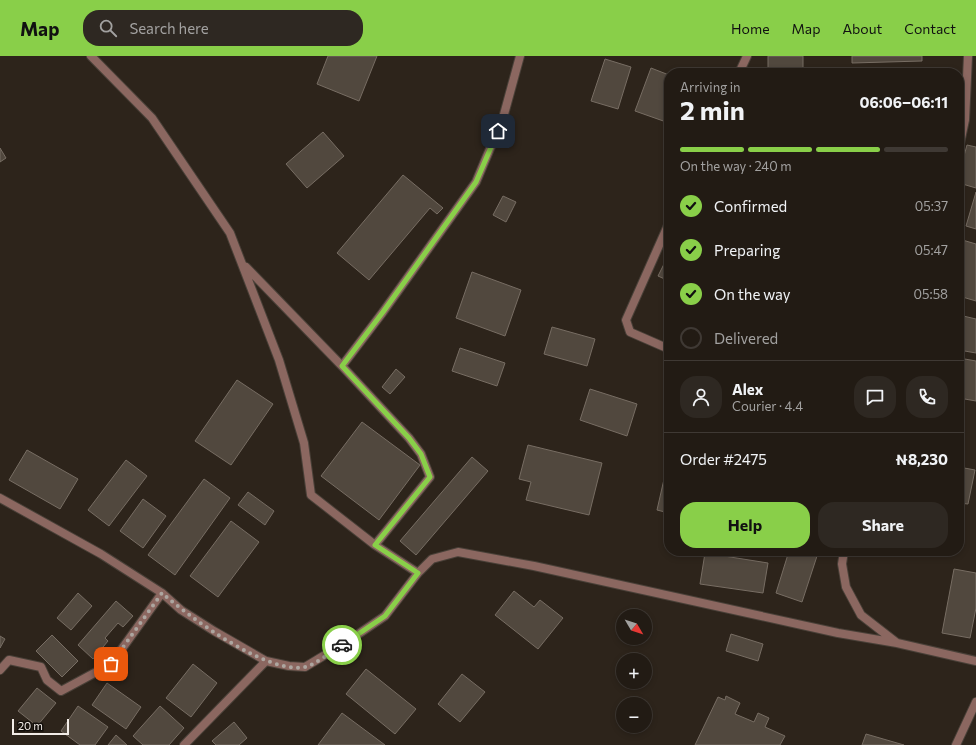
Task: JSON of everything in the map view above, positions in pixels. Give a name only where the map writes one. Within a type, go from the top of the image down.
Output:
[{"type":"street","points":[[91,56],[152,118],[230,233],[244,265],[279,360],[304,443],[311,495],[375,545],[418,573]]},
{"type":"street","points":[[342,366],[388,306],[476,182],[503,118],[520,56]]},
{"type":"street","points":[[741,68],[747,56]]},
{"type":"street","points":[[964,128],[966,120],[968,56]]},
{"type":"street","points":[[967,98],[976,100]]},
{"type":"street","points":[[664,235],[626,320],[630,332],[664,347]]},
{"type":"street","points":[[244,265],[342,366],[409,438],[421,454],[430,477],[375,545]]},
{"type":"street","points":[[0,498],[101,554],[162,593],[181,610],[214,632],[266,661],[289,666],[305,667],[385,616],[418,573],[432,559],[458,552],[534,566],[838,633],[897,643],[976,662]]},
{"type":"street","points":[[843,556],[842,564],[846,587],[861,615],[897,643]]},
{"type":"street","points":[[0,670],[9,660],[40,667],[47,680],[61,691],[111,664],[162,593]]},
{"type":"street","points":[[184,745],[266,661]]},
{"type":"street","points":[[956,745],[976,702]]},
{"type":"building","points":[[328,56],[377,56],[359,101],[317,84]]},
{"type":"building","points":[[768,56],[803,56],[803,68],[768,68]]},
{"type":"building","points":[[852,56],[922,56],[922,61],[852,63]]},
{"type":"building","points":[[605,59],[631,67],[618,109],[591,101]]},
{"type":"building","points":[[651,68],[664,73],[664,121],[635,111]]},
{"type":"building","points":[[323,132],[344,156],[307,188],[286,164]]},
{"type":"building","points":[[967,145],[976,147],[976,188],[964,184],[964,156]]},
{"type":"building","points":[[0,148],[6,158],[0,162]]},
{"type":"building","points":[[403,175],[443,208],[437,214],[430,208],[369,280],[337,253]]},
{"type":"building","points":[[976,192],[976,229],[966,226]]},
{"type":"building","points":[[503,196],[516,202],[506,222],[493,215]]},
{"type":"building","points":[[964,240],[976,244],[976,301],[964,297]]},
{"type":"building","points":[[664,264],[664,279],[658,276]]},
{"type":"building","points":[[472,272],[521,290],[505,336],[456,318]]},
{"type":"building","points":[[964,316],[976,319],[976,353],[964,351]]},
{"type":"building","points":[[552,327],[595,339],[587,366],[544,354]]},
{"type":"building","points":[[460,348],[505,363],[497,386],[452,371]]},
{"type":"building","points":[[964,359],[976,361],[976,401],[964,399]]},
{"type":"building","points":[[396,369],[405,377],[390,394],[382,387]]},
{"type":"building","points":[[237,380],[273,404],[231,465],[195,441]]},
{"type":"building","points":[[590,389],[637,404],[627,436],[580,420]]},
{"type":"building","points":[[362,422],[420,465],[379,520],[321,476]]},
{"type":"building","points":[[528,445],[602,463],[589,515],[526,500],[531,482],[519,479]]},
{"type":"building","points":[[27,450],[78,479],[60,509],[9,480]]},
{"type":"building","points":[[472,457],[488,471],[416,555],[400,541]]},
{"type":"building","points":[[126,460],[147,476],[109,526],[88,510]]},
{"type":"building","points":[[964,468],[975,470],[968,504],[964,504]]},
{"type":"building","points":[[204,479],[230,498],[175,575],[148,555]]},
{"type":"building","points":[[664,479],[664,512],[657,510]]},
{"type":"building","points":[[248,492],[274,511],[265,525],[238,505]]},
{"type":"building","points":[[143,499],[166,516],[143,548],[120,531]]},
{"type":"building","points":[[231,521],[259,542],[218,597],[190,576]]},
{"type":"building","points":[[705,556],[724,556],[768,563],[763,593],[700,584]]},
{"type":"building","points":[[787,556],[817,556],[802,602],[776,593]]},
{"type":"building","points":[[954,569],[976,573],[976,608],[970,638],[942,633]]},
{"type":"building","points":[[514,591],[534,607],[540,600],[563,618],[538,649],[495,615]]},
{"type":"building","points":[[78,593],[92,606],[71,630],[57,618]]},
{"type":"building","points":[[116,601],[133,616],[123,627],[118,623],[105,638],[108,641],[93,659],[78,645]]},
{"type":"building","points":[[731,634],[763,644],[758,661],[726,651]]},
{"type":"building","points":[[52,635],[78,661],[62,677],[36,651]]},
{"type":"building","points":[[0,636],[5,639],[0,648]]},
{"type":"building","points":[[193,664],[217,683],[191,717],[166,698]]},
{"type":"building","points":[[366,669],[416,709],[395,734],[346,694]]},
{"type":"building","points":[[462,674],[485,692],[460,722],[438,704]]},
{"type":"building","points":[[107,683],[141,707],[126,729],[92,705]]},
{"type":"building","points":[[37,688],[56,703],[37,726],[18,711]]},
{"type":"building","points":[[726,696],[740,703],[735,714],[754,722],[758,713],[769,718],[765,727],[785,736],[780,745],[695,745],[718,697],[725,700]]},
{"type":"building","points":[[78,706],[108,727],[95,745],[80,745],[61,731]]},
{"type":"building","points":[[160,706],[184,728],[169,745],[143,745],[133,736]]},
{"type":"building","points":[[342,713],[385,745],[318,745]]},
{"type":"building","points":[[234,722],[247,738],[239,745],[216,745],[212,741]]},
{"type":"building","points":[[866,734],[904,745],[862,745]]},
{"type":"building","points":[[116,735],[127,745],[108,745]]},
{"type":"way so far","points":[[111,664],[162,593],[181,610],[214,632],[266,661],[289,666],[305,667],[342,645]]},
{"type":"route","points":[[342,645],[385,616],[418,573],[375,545],[430,477],[421,454],[409,438],[342,366],[383,312],[476,182],[498,131]]}]
